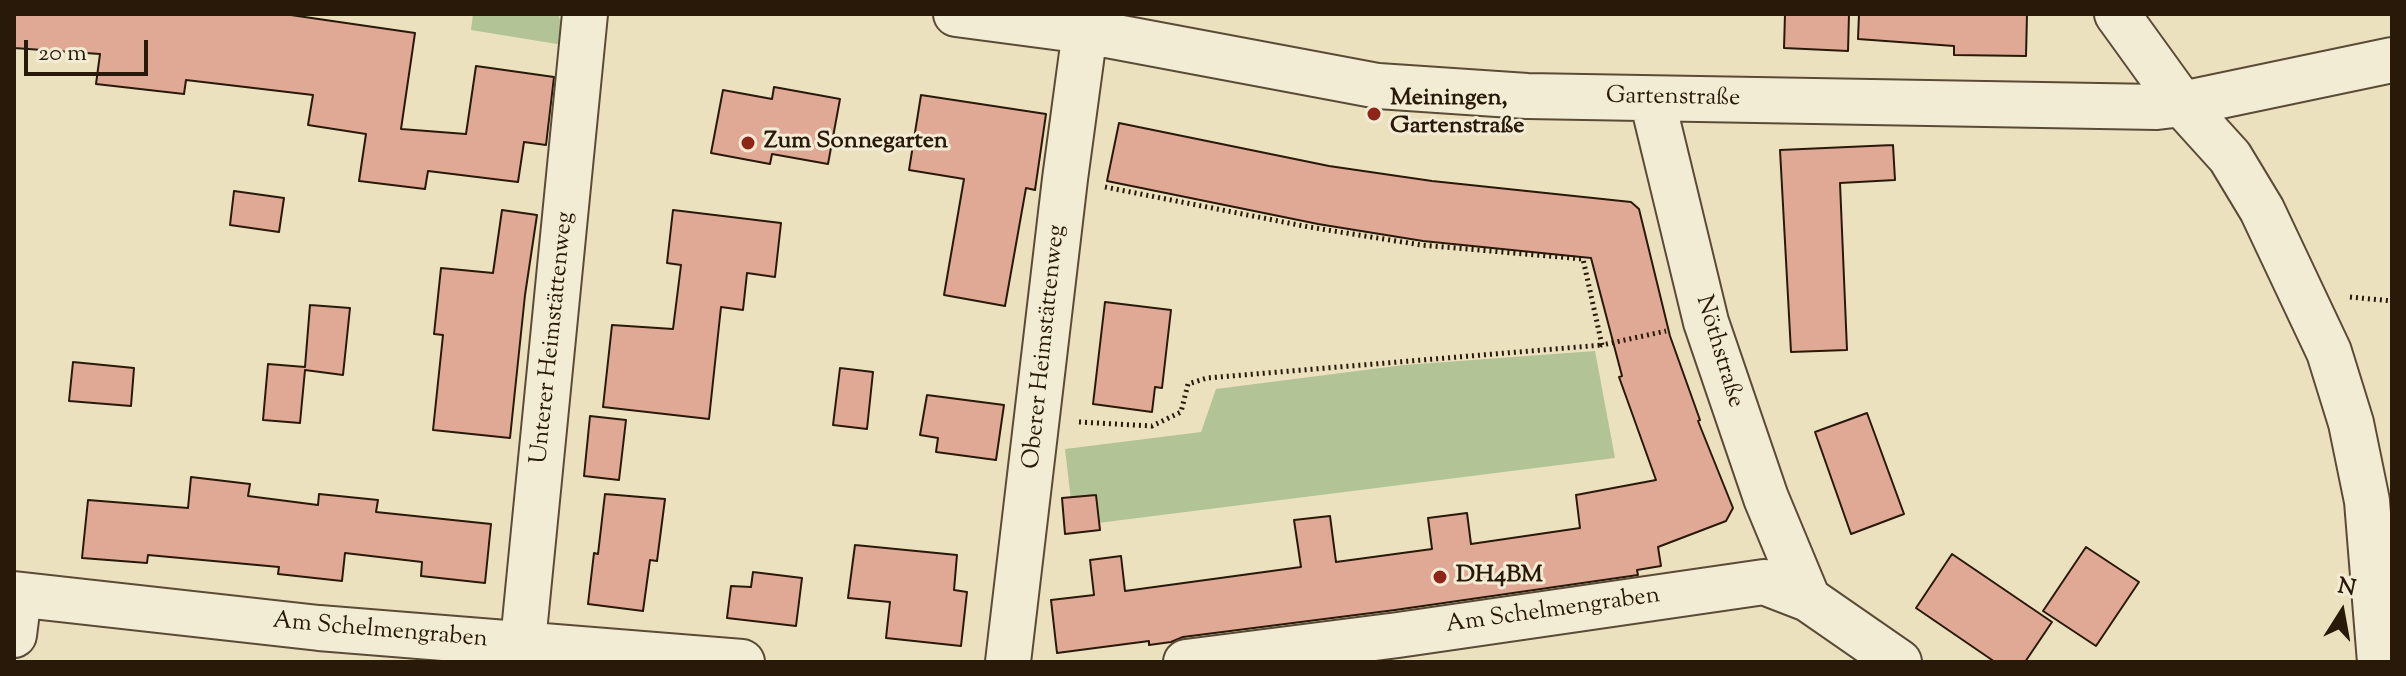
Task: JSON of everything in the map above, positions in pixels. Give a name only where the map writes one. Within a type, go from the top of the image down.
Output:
[{"type":"street","name":"Unterer Heimstättenweg","points":[[523,652],[585,14]]},
{"type":"street","name":"Gartenstraße","points":[[956,14],[1077,25],[1378,86],[1453,93],[2050,106],[2182,104],[2392,60]]},
{"type":"street","points":[[2117,14],[2182,104],[2230,157],[2262,210],[2329,352],[2351,423],[2367,501],[2380,662]]},
{"type":"street","name":"Oberer Heimstättenweg","points":[[1008,662],[1065,179],[1077,25]]},
{"type":"street","name":"Nöthstraße","points":[[1652,99],[1706,322],[1766,498],[1808,599]]},
{"type":"street","name":"Am Schelmengraben","points":[[1186,662],[1764,582],[1808,599],[1899,662]]},
{"type":"street","name":"Am Schelmengraben","points":[[16,608],[319,628],[523,652],[742,662]]},
{"type":"path","points":[[1065,179],[1309,227],[1421,245],[1583,259],[1602,345]]},
{"type":"path","points":[[1038,420],[1152,426],[1181,412],[1188,384],[1207,378],[1602,345],[1706,322]]},
{"type":"green space","points":[[473,14],[558,14],[563,29],[563,45],[471,30]]},
{"type":"green space","points":[[1595,351],[1615,458],[1074,526],[1065,449],[1201,432],[1216,389],[1404,365]]},
{"type":"building","points":[[14,14],[284,14],[415,33],[401,129],[466,134],[476,66],[554,77],[546,145],[524,142],[518,182],[428,171],[425,189],[359,181],[366,134],[308,125],[313,95],[186,80],[184,94],[96,84],[100,54],[14,48]]},
{"type":"building","points":[[1785,14],[1849,14],[1848,51],[1784,48]]},
{"type":"building","points":[[1859,14],[2027,14],[2026,56],[1954,55],[1954,46],[1858,39]]},
{"type":"building","points":[[774,87],[840,99],[828,164],[772,154],[770,164],[711,153],[723,90],[772,99]]},
{"type":"building","points":[[921,95],[1046,114],[1035,190],[1026,188],[1005,306],[944,295],[964,179],[909,170]]},
{"type":"building","points":[[1119,123],[1329,166],[1432,181],[1631,202],[1639,209],[1670,336],[1698,421],[1733,508],[1726,521],[1658,547],[1661,566],[1637,570],[1638,575],[1183,637],[1149,645],[1149,641],[1057,653],[1051,600],[1094,595],[1090,560],[1121,556],[1125,591],[1301,567],[1294,520],[1330,516],[1336,562],[1432,549],[1428,518],[1467,513],[1471,544],[1580,528],[1576,495],[1656,480],[1619,377],[1622,376],[1591,258],[1423,241],[1318,224],[1107,181]]},
{"type":"building","points":[[1893,145],[1895,180],[1840,183],[1847,350],[1791,352],[1780,150]]},
{"type":"building","points":[[234,191],[284,198],[279,232],[230,225]]},
{"type":"building","points":[[502,210],[537,215],[510,438],[433,430],[443,335],[434,334],[441,268],[493,273]]},
{"type":"building","points":[[673,210],[781,223],[775,277],[747,273],[743,310],[721,307],[709,419],[603,407],[612,325],[673,329],[681,265],[667,263]]},
{"type":"building","points":[[1105,302],[1171,310],[1162,388],[1155,387],[1152,412],[1093,404]]},
{"type":"building","points":[[310,305],[350,308],[343,375],[305,370],[300,423],[263,420],[268,364],[305,367]]},
{"type":"building","points":[[73,362],[134,368],[131,406],[69,401]]},
{"type":"building","points":[[840,368],[873,372],[867,429],[833,425]]},
{"type":"building","points":[[927,395],[1004,405],[996,460],[936,452],[938,438],[920,435]]},
{"type":"building","points":[[1867,413],[1904,514],[1851,534],[1815,432]]},
{"type":"building","points":[[590,416],[626,420],[619,480],[584,476]]},
{"type":"building","points":[[191,477],[250,484],[248,496],[318,505],[319,494],[378,500],[376,512],[491,524],[485,583],[421,576],[422,562],[345,553],[342,581],[278,574],[279,567],[148,555],[147,563],[82,558],[88,500],[188,508]]},
{"type":"building","points":[[605,494],[665,499],[657,561],[650,560],[643,611],[588,604]]},
{"type":"building","points":[[1096,495],[1100,530],[1065,534],[1062,498]]},
{"type":"building","points":[[855,545],[957,555],[954,590],[967,592],[961,646],[886,638],[890,602],[848,598]]},
{"type":"building","points":[[2086,547],[2139,582],[2096,646],[2043,611]]},
{"type":"building","points":[[1952,554],[2052,622],[2025,662],[1995,662],[1916,608]]},
{"type":"building","points":[[753,572],[802,578],[796,626],[727,618],[731,586],[751,587]]},
{"type":"place","name":"Meiningen, Gartenstraße","points":[[1374,114]]},
{"type":"place","name":"Zum Sonnegarten","points":[[748,143]]},
{"type":"place","name":"DH4BM","points":[[1440,577]]}]
